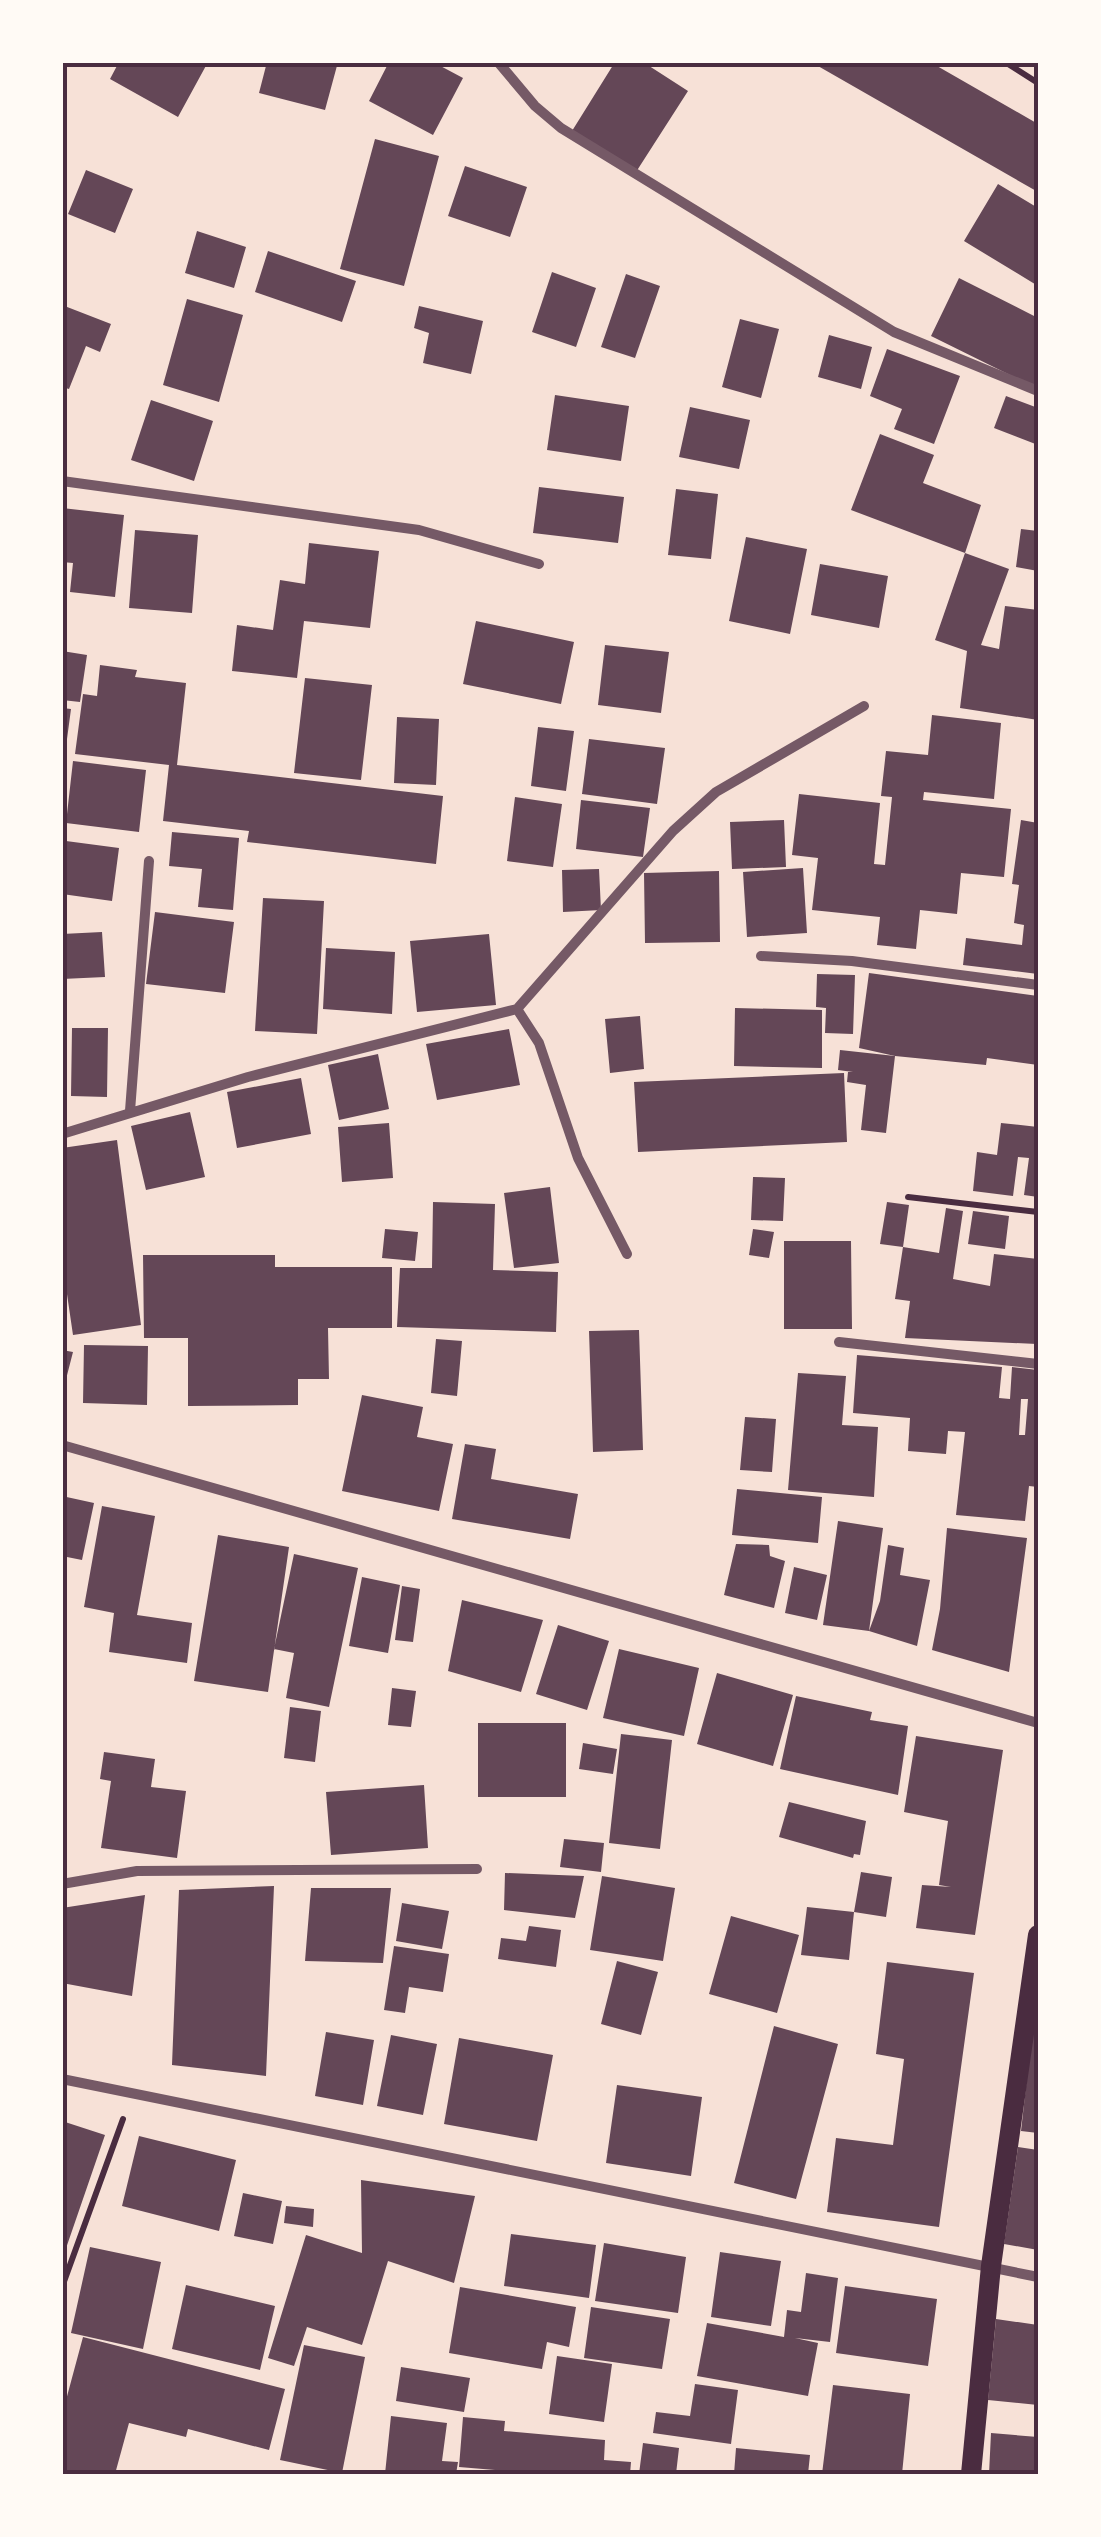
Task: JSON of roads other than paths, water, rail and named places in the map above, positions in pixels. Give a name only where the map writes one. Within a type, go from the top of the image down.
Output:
[{"type":"main road","points":[[971,2474],[991,2266],[1038,1939]]},
{"type":"street","points":[[498,62],[535,106],[561,128],[894,332],[1038,392]]},
{"type":"street","points":[[62,481],[419,530],[540,564]]},
{"type":"street","points":[[62,1134],[248,1077],[517,1010],[673,831],[716,792],[864,706]]},
{"type":"street","points":[[130,1111],[149,861]]},
{"type":"street","points":[[760,956],[879,963],[1038,985]]},
{"type":"street","points":[[517,1010],[539,1043],[578,1158],[626,1254]]},
{"type":"street","points":[[839,1342],[1038,1364]]},
{"type":"street","points":[[62,1444],[1038,1723]]},
{"type":"street","points":[[62,1884],[138,1871],[478,1869]]},
{"type":"street","points":[[62,2079],[1038,2277]]}]
